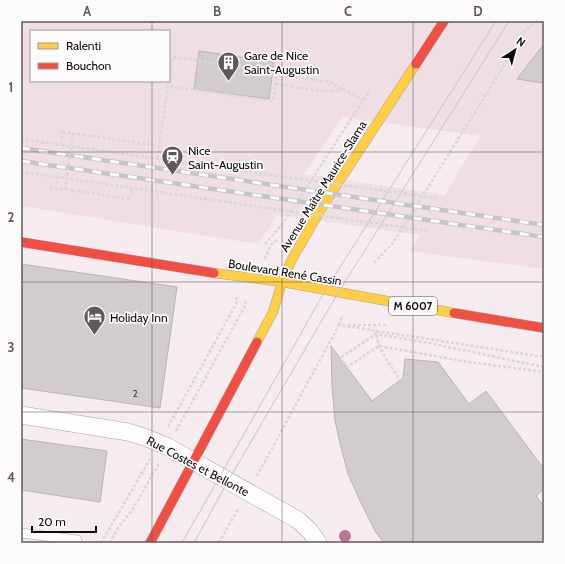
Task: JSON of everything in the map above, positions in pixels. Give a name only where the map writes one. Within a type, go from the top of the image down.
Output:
[{"type":"street","name":"Avenue Maître Maurice-Slama","points":[[150,543],[273,312],[282,282],[291,261],[322,209],[444,21]]},
{"type":"street","name":"Boulevard René Cassin","points":[[21,242],[246,278],[282,282],[354,296],[544,328]]},
{"type":"street","name":"Rue Costes et Bellonte","points":[[21,415],[128,432],[163,445],[298,520],[310,531],[318,543]]},
{"type":"lane","points":[[413,86],[454,21]]},
{"type":"lane","points":[[282,282],[301,263]]},
{"type":"lane","points":[[21,533],[77,540]]},
{"type":"path","points":[[410,21],[417,24]]},
{"type":"path","points":[[374,263],[393,243],[497,77],[523,32],[536,21]]},
{"type":"path","points":[[170,75],[173,56],[330,82],[363,100]]},
{"type":"path","points":[[249,74],[250,69]]},
{"type":"path","points":[[168,86],[273,102],[277,74]]},
{"type":"path","points":[[158,158],[169,82]]},
{"type":"path","points":[[276,84],[333,92],[344,89]]},
{"type":"path","points":[[61,144],[63,133],[58,131],[159,146]]},
{"type":"path","points":[[65,190],[73,133]]},
{"type":"path","points":[[21,139],[436,198]]},
{"type":"path","points":[[21,172],[429,231]]},
{"type":"path","points":[[58,177],[56,188],[50,188],[126,199],[130,199],[132,188]]},
{"type":"path","points":[[110,543],[118,528],[133,509],[163,445],[236,304],[239,291]]},
{"type":"path","points":[[101,543],[163,445],[245,306]]},
{"type":"path","points":[[220,542],[344,314]]},
{"type":"path","points":[[339,325],[544,357]]},
{"type":"path","points":[[376,330],[379,346],[400,380]]},
{"type":"path","points":[[544,367],[434,344],[376,334],[340,358],[347,367],[379,346],[469,362],[544,372]]},
{"type":"shaded area","points":[[21,21],[544,21],[544,269],[410,251],[420,235],[278,215],[258,244],[21,206]],"holes":[[[343,117],[480,136],[445,195],[304,174]]]},
{"type":"building","points":[[544,44],[544,83],[517,79]]},
{"type":"building","points":[[199,51],[274,62],[269,99],[194,89]]},
{"type":"building","name":"Holiday Inn","points":[[21,264],[177,287],[160,408],[21,388]]},
{"type":"building","points":[[331,346],[372,401],[403,378],[405,359],[438,362],[469,404],[486,391],[544,469],[544,489],[536,496],[544,506],[544,543],[384,543],[375,531],[348,474],[335,421]]},
{"type":"building","points":[[21,439],[107,451],[100,502],[21,490]]},
{"type":"tram line","points":[[182,543],[325,291],[496,21]]},
{"type":"tram line","points":[[194,543],[228,481],[338,293],[509,21]]},
{"type":"railway","points":[[21,148],[544,225]]},
{"type":"railway","points":[[21,161],[544,237]]},
{"type":"traffic: slow","points":[[257,342],[273,312],[282,282],[291,261],[321,209],[416,64]]},
{"type":"traffic: slow","points":[[214,273],[282,282],[454,313]]},
{"type":"traffic: jam","points":[[416,64],[444,21]]},
{"type":"traffic: jam","points":[[21,242],[214,273]]},
{"type":"traffic: jam","points":[[454,313],[544,328]]},
{"type":"traffic: jam","points":[[150,543],[257,342]]},
{"type":"place","name":"Gare de Nice Saint-Augustin","points":[[228,82]]},
{"type":"place","name":"Nice Saint-Augustin","points":[[172,176]]},
{"type":"place","name":"Holiday Inn","points":[[95,336]]}]
